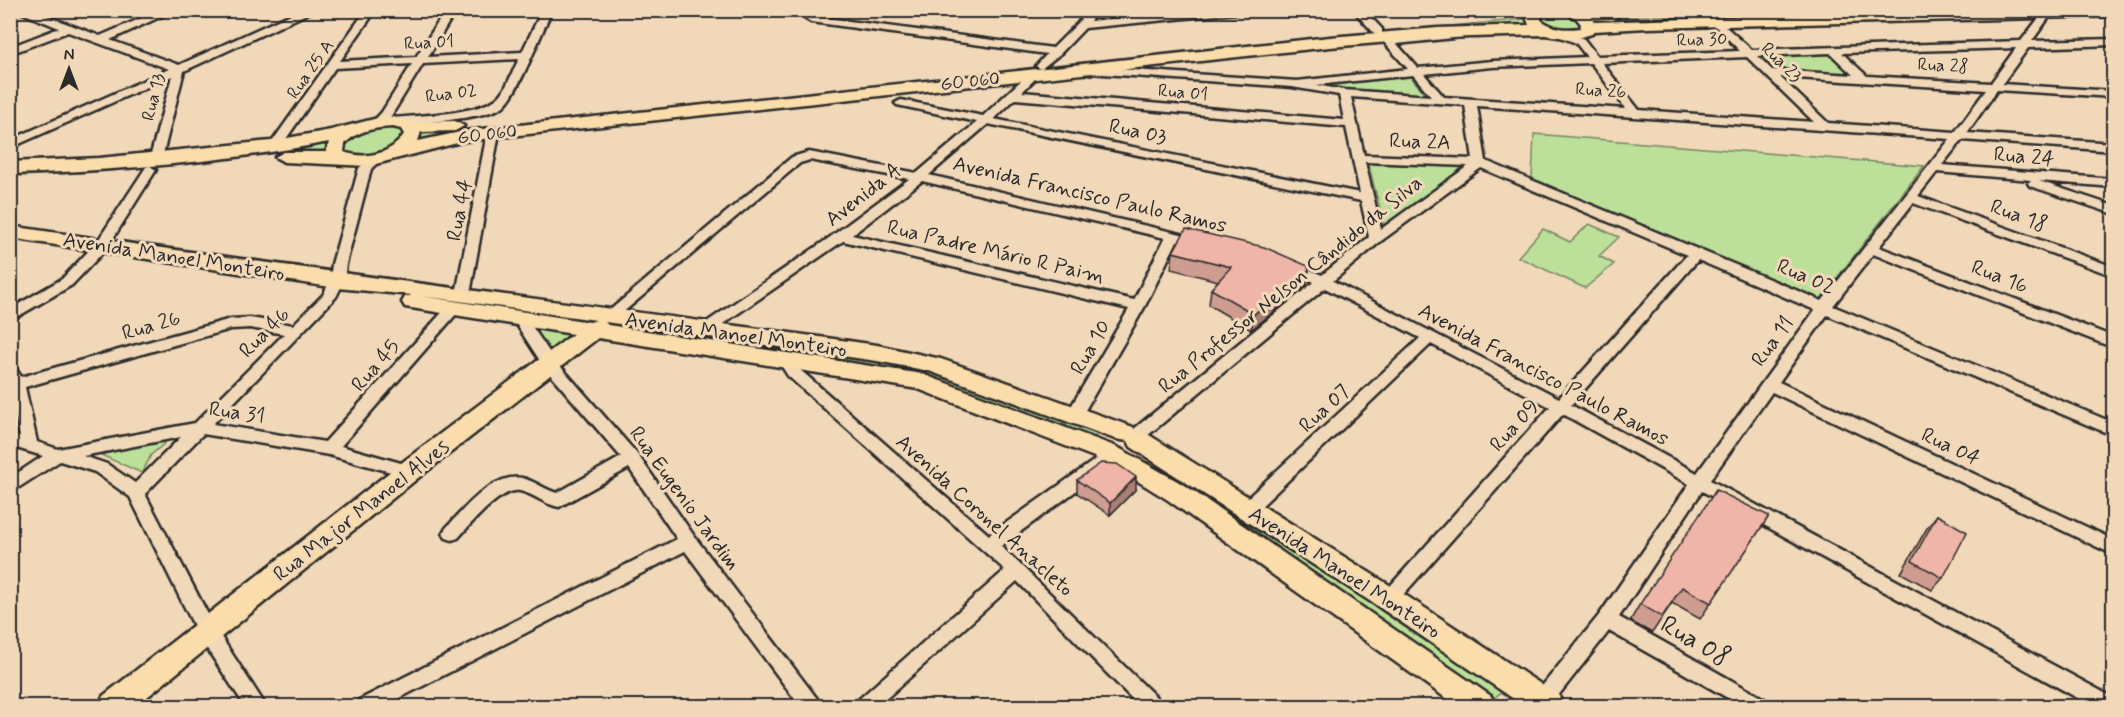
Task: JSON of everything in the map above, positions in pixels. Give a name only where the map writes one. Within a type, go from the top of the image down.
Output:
[{"type":"main road","points":[[1583,34],[1626,23],[1713,15],[1839,10]]},
{"type":"main road","points":[[1572,12],[1713,15],[2114,11]]},
{"type":"main road","name":"GO 060","points":[[360,162],[434,141],[494,133],[1037,70],[1085,70],[1385,37],[1524,17],[1537,12]]},
{"type":"main road","points":[[1537,12],[1534,22],[1552,32]]},
{"type":"main road","points":[[1572,12],[1587,20],[1583,34]]},
{"type":"main road","name":"GO 060","points":[[351,131],[396,121],[470,126],[1385,37],[1464,33],[1583,34]]},
{"type":"main road","points":[[396,121],[413,134],[411,140],[397,151]]},
{"type":"main road","points":[[10,178],[153,164],[309,142],[351,131]]},
{"type":"main road","points":[[351,131],[336,143],[334,149],[360,162]]},
{"type":"main road","points":[[10,168],[153,164],[304,156],[360,162]]},
{"type":"main road","name":"Avenida Manoel Monteiro","points":[[10,232],[337,281],[364,292],[448,300],[601,324],[922,382],[1112,456],[1177,493],[1480,706]]},
{"type":"main road","name":"Avenida Manoel Monteiro","points":[[448,300],[520,320],[706,329],[878,353],[933,364],[1074,414],[1133,437],[1389,599],[1542,705]]},
{"type":"main road","name":"Rua Major Manoel Alves","points":[[114,706],[409,471],[601,324]]},
{"type":"main road","points":[[1112,456],[1137,456],[1141,451],[1133,437]]},
{"type":"street","points":[[100,40],[170,10]]},
{"type":"street","points":[[10,145],[310,10]]},
{"type":"street","name":"Rua 25 A","points":[[275,146],[370,10]]},
{"type":"street","points":[[396,121],[421,60],[451,10]]},
{"type":"street","name":"Rua 02","points":[[396,121],[474,112],[497,105],[507,94],[547,10]]},
{"type":"street","name":"Avenida A","points":[[706,329],[844,237],[920,177],[1013,95],[1082,25],[1092,10]]},
{"type":"street","points":[[1082,25],[1237,10]]},
{"type":"street","points":[[1358,10],[1439,98]]},
{"type":"street","points":[[10,20],[28,12]]},
{"type":"street","name":"Rua 13","points":[[28,12],[179,69],[153,164],[102,245]]},
{"type":"street","name":"Rua 11","points":[[1542,705],[1607,620],[1698,482],[1825,307],[1909,196],[1958,137],[2047,13]]},
{"type":"street","name":"Rua 23","points":[[1713,15],[1824,126]]},
{"type":"street","points":[[811,19],[1056,52]]},
{"type":"street","points":[[10,51],[68,28]]},
{"type":"street","points":[[1583,34],[1594,59],[1634,112]]},
{"type":"street","name":"Rua 30","points":[[1292,84],[1415,70],[1594,59],[2114,42]]},
{"type":"street","points":[[1833,50],[1863,78]]},
{"type":"street","name":"Rua 01","points":[[333,64],[527,55]]},
{"type":"street","name":"Rua 26","points":[[1085,70],[1292,84],[1344,93],[1470,99],[2114,147]]},
{"type":"street","name":"Rua 28","points":[[1771,73],[2114,94]]},
{"type":"street","points":[[1344,93],[1376,238]]},
{"type":"street","name":"Rua 01","points":[[1013,95],[1351,124]]},
{"type":"street","points":[[1470,99],[1480,163]]},
{"type":"street","name":"Rua 03","points":[[902,103],[1366,198]]},
{"type":"street","name":"Rua 44","points":[[448,300],[494,133]]},
{"type":"street","name":"Avenida Francisco Paulo Ramos","points":[[601,324],[796,160],[809,156],[920,177],[1208,244]]},
{"type":"street","name":"Rua 2A","points":[[1358,158],[1480,163]]},
{"type":"street","name":"Rua 46","points":[[136,493],[329,297],[337,281],[360,162]]},
{"type":"street","name":"Rua 02","points":[[1480,163],[2114,430]]},
{"type":"street","name":"Rua Professor Nelson Cândido da Silva","points":[[1133,437],[1376,238],[1480,163]]},
{"type":"street","name":"Rua 24","points":[[1932,168],[2114,183]]},
{"type":"street","points":[[2012,175],[2114,210]]},
{"type":"street","name":"Rua 18","points":[[1909,196],[2114,272]]},
{"type":"street","name":"Rua 10","points":[[1074,414],[1138,306],[1173,236]]},
{"type":"street","name":"Rua Padre Mário R Paim","points":[[844,237],[1138,306]]},
{"type":"street","points":[[10,316],[67,282],[102,245]]},
{"type":"street","name":"Rua 16","points":[[1870,248],[2114,343]]},
{"type":"street","name":"Rua 09","points":[[1389,599],[1696,253]]},
{"type":"street","name":"Avenida Francisco Paulo Ramos","points":[[1275,261],[1324,282],[1561,406],[2110,706]]},
{"type":"street","name":"Rua 45","points":[[329,449],[448,300]]},
{"type":"street","name":"Rua Eugenio Jardim","points":[[520,320],[549,363],[632,459],[688,541],[811,706]]},
{"type":"street","name":"Rua 26","points":[[14,377],[231,324],[250,323],[297,331]]},
{"type":"street","name":"Rua 07","points":[[1247,509],[1430,337]]},
{"type":"street","name":"Avenida Coronel Anacleto","points":[[786,359],[794,372],[1017,570],[1152,706]]},
{"type":"street","points":[[14,377],[30,447]]},
{"type":"street","name":"Rua 04","points":[[1769,384],[2114,548]]},
{"type":"street","name":"Rua 31","points":[[57,455],[200,428],[329,449],[409,471]]},
{"type":"street","points":[[10,440],[101,468],[136,493],[207,632],[256,706]]},
{"type":"street","points":[[10,487],[57,455]]},
{"type":"street","points":[[989,545],[1112,456]]},
{"type":"street","points":[[452,533],[494,493],[508,485],[523,484],[548,499],[558,500],[632,459]]},
{"type":"street","points":[[366,706],[688,541]]},
{"type":"street","points":[[865,706],[1017,570]]},
{"type":"street","name":"Rua 08","points":[[1607,620],[1759,706]]},
{"type":"green space","points":[[1547,11],[1570,13],[1586,23],[1577,32],[1542,25],[1538,15]]},
{"type":"green space","points":[[1942,11],[1594,26],[1592,17]]},
{"type":"green space","points":[[1525,19],[1532,26],[459,133],[415,142],[417,131],[456,130]]},
{"type":"green space","points":[[1833,54],[1855,75],[1774,72],[1759,57]]},
{"type":"green space","points":[[1408,74],[1426,95],[1339,90],[1303,85]]},
{"type":"green space","points":[[393,126],[400,128],[404,136],[384,151],[360,156],[344,151],[345,142],[365,129]]},
{"type":"green space","points":[[1534,134],[1924,166],[1819,301],[1532,179]]},
{"type":"green space","points":[[338,139],[333,155],[289,152],[62,174],[11,176],[10,172]]},
{"type":"green space","points":[[1368,162],[1460,164],[1465,166],[1385,229]]},
{"type":"green space","points":[[1589,224],[1619,237],[1599,256],[1614,264],[1585,288],[1518,257],[1543,229],[1570,242]]},
{"type":"green space","points":[[526,323],[573,335],[550,358]]},
{"type":"green space","points":[[635,324],[929,367],[1108,429],[1097,434],[1091,442],[1065,425],[944,382],[622,330]]},
{"type":"green space","points":[[162,439],[165,443],[151,455],[142,473],[101,455]]},
{"type":"green space","points":[[1155,455],[1431,645],[1505,689],[1484,706],[1140,466],[1151,461]]},
{"type":"building","points":[[1186,229],[1264,247],[1308,266],[1309,270],[1254,314],[1211,289],[1231,267],[1173,252]]},
{"type":"building","points":[[1101,463],[1117,464],[1136,477],[1110,503],[1077,480]]},
{"type":"building","points":[[1716,490],[1769,516],[1711,603],[1682,587],[1662,617],[1640,604]]},
{"type":"building","points":[[1937,515],[1967,532],[1943,578],[1912,561]]}]
